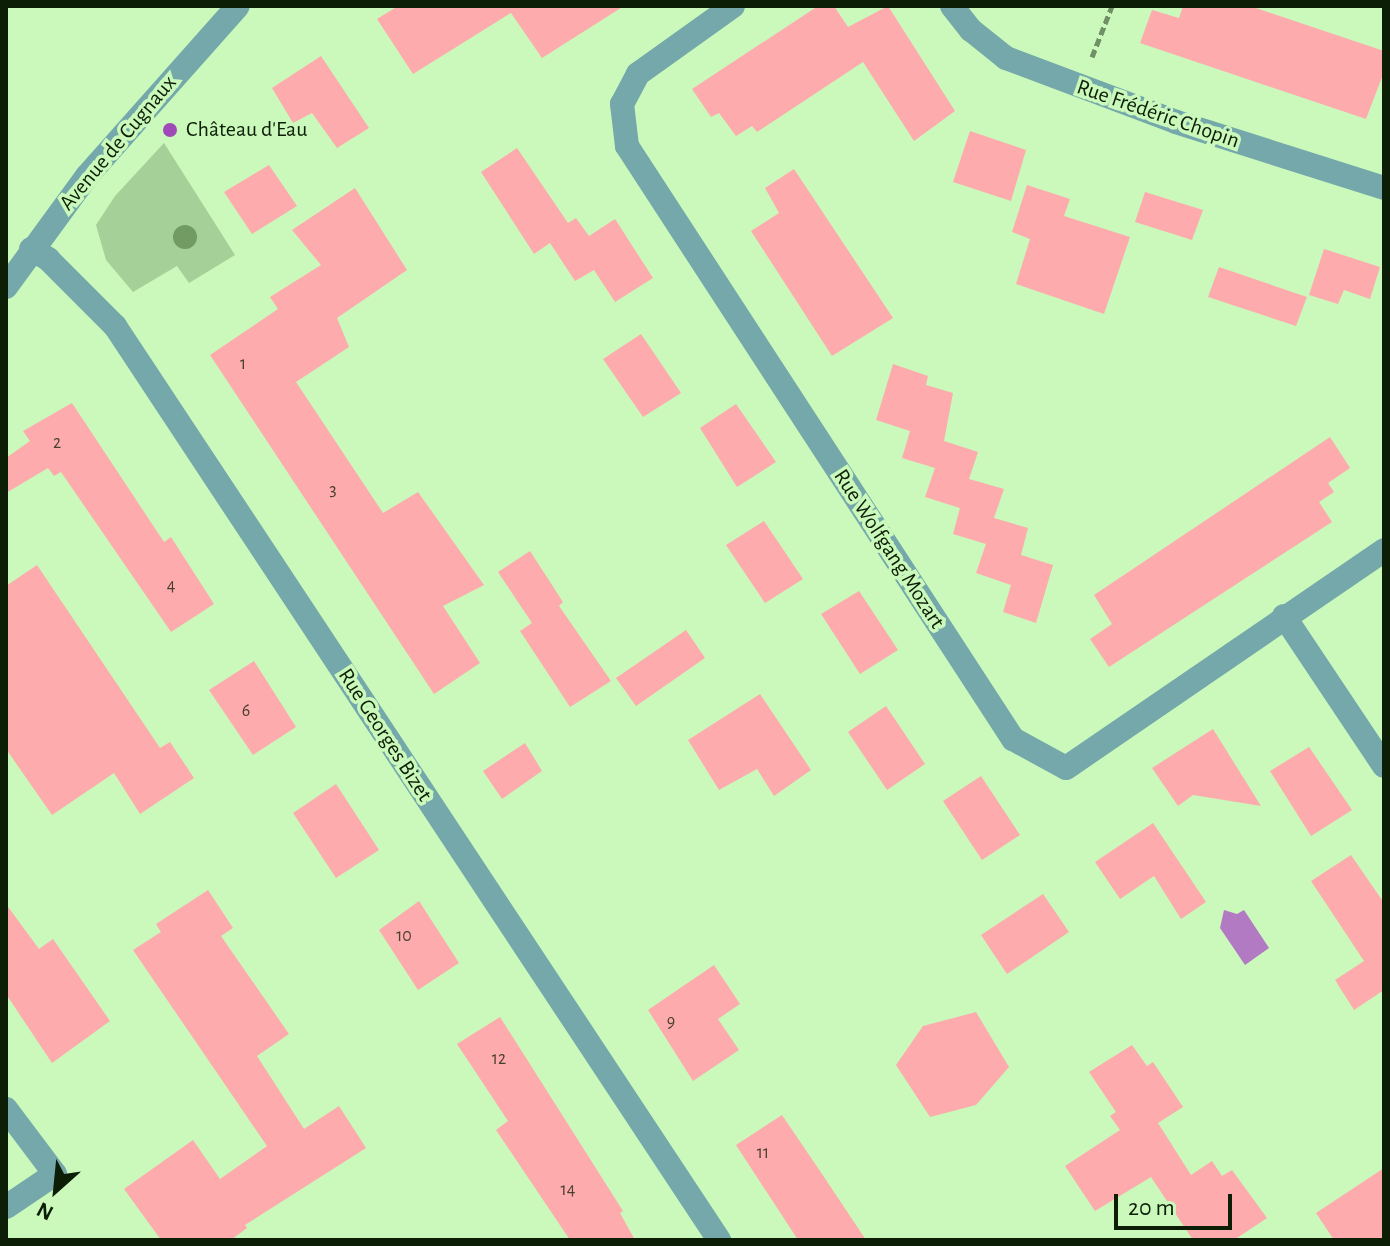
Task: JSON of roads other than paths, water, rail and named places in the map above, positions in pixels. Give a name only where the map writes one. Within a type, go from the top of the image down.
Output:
[{"type":"street","name":"Avenue de Cugnaux","points":[[6,287],[87,176],[238,6]]},
{"type":"street","name":"Rue Wolfgang Mozart","points":[[733,6],[638,74],[622,104],[627,146],[1013,739],[1066,768],[1384,550]]},
{"type":"street","name":"Rue Frédéric Chopin","points":[[952,6],[971,30],[1006,58],[1080,88],[1384,188]]},
{"type":"street","name":"Rue Georges Bizet","points":[[31,249],[48,259],[115,326],[719,1240]]},
{"type":"street","points":[[1284,616],[1384,766]]},
{"type":"street","points":[[6,1109],[55,1174],[6,1207]]},
{"type":"place","name":"Château d'Eau","points":[[170,130]]}]
